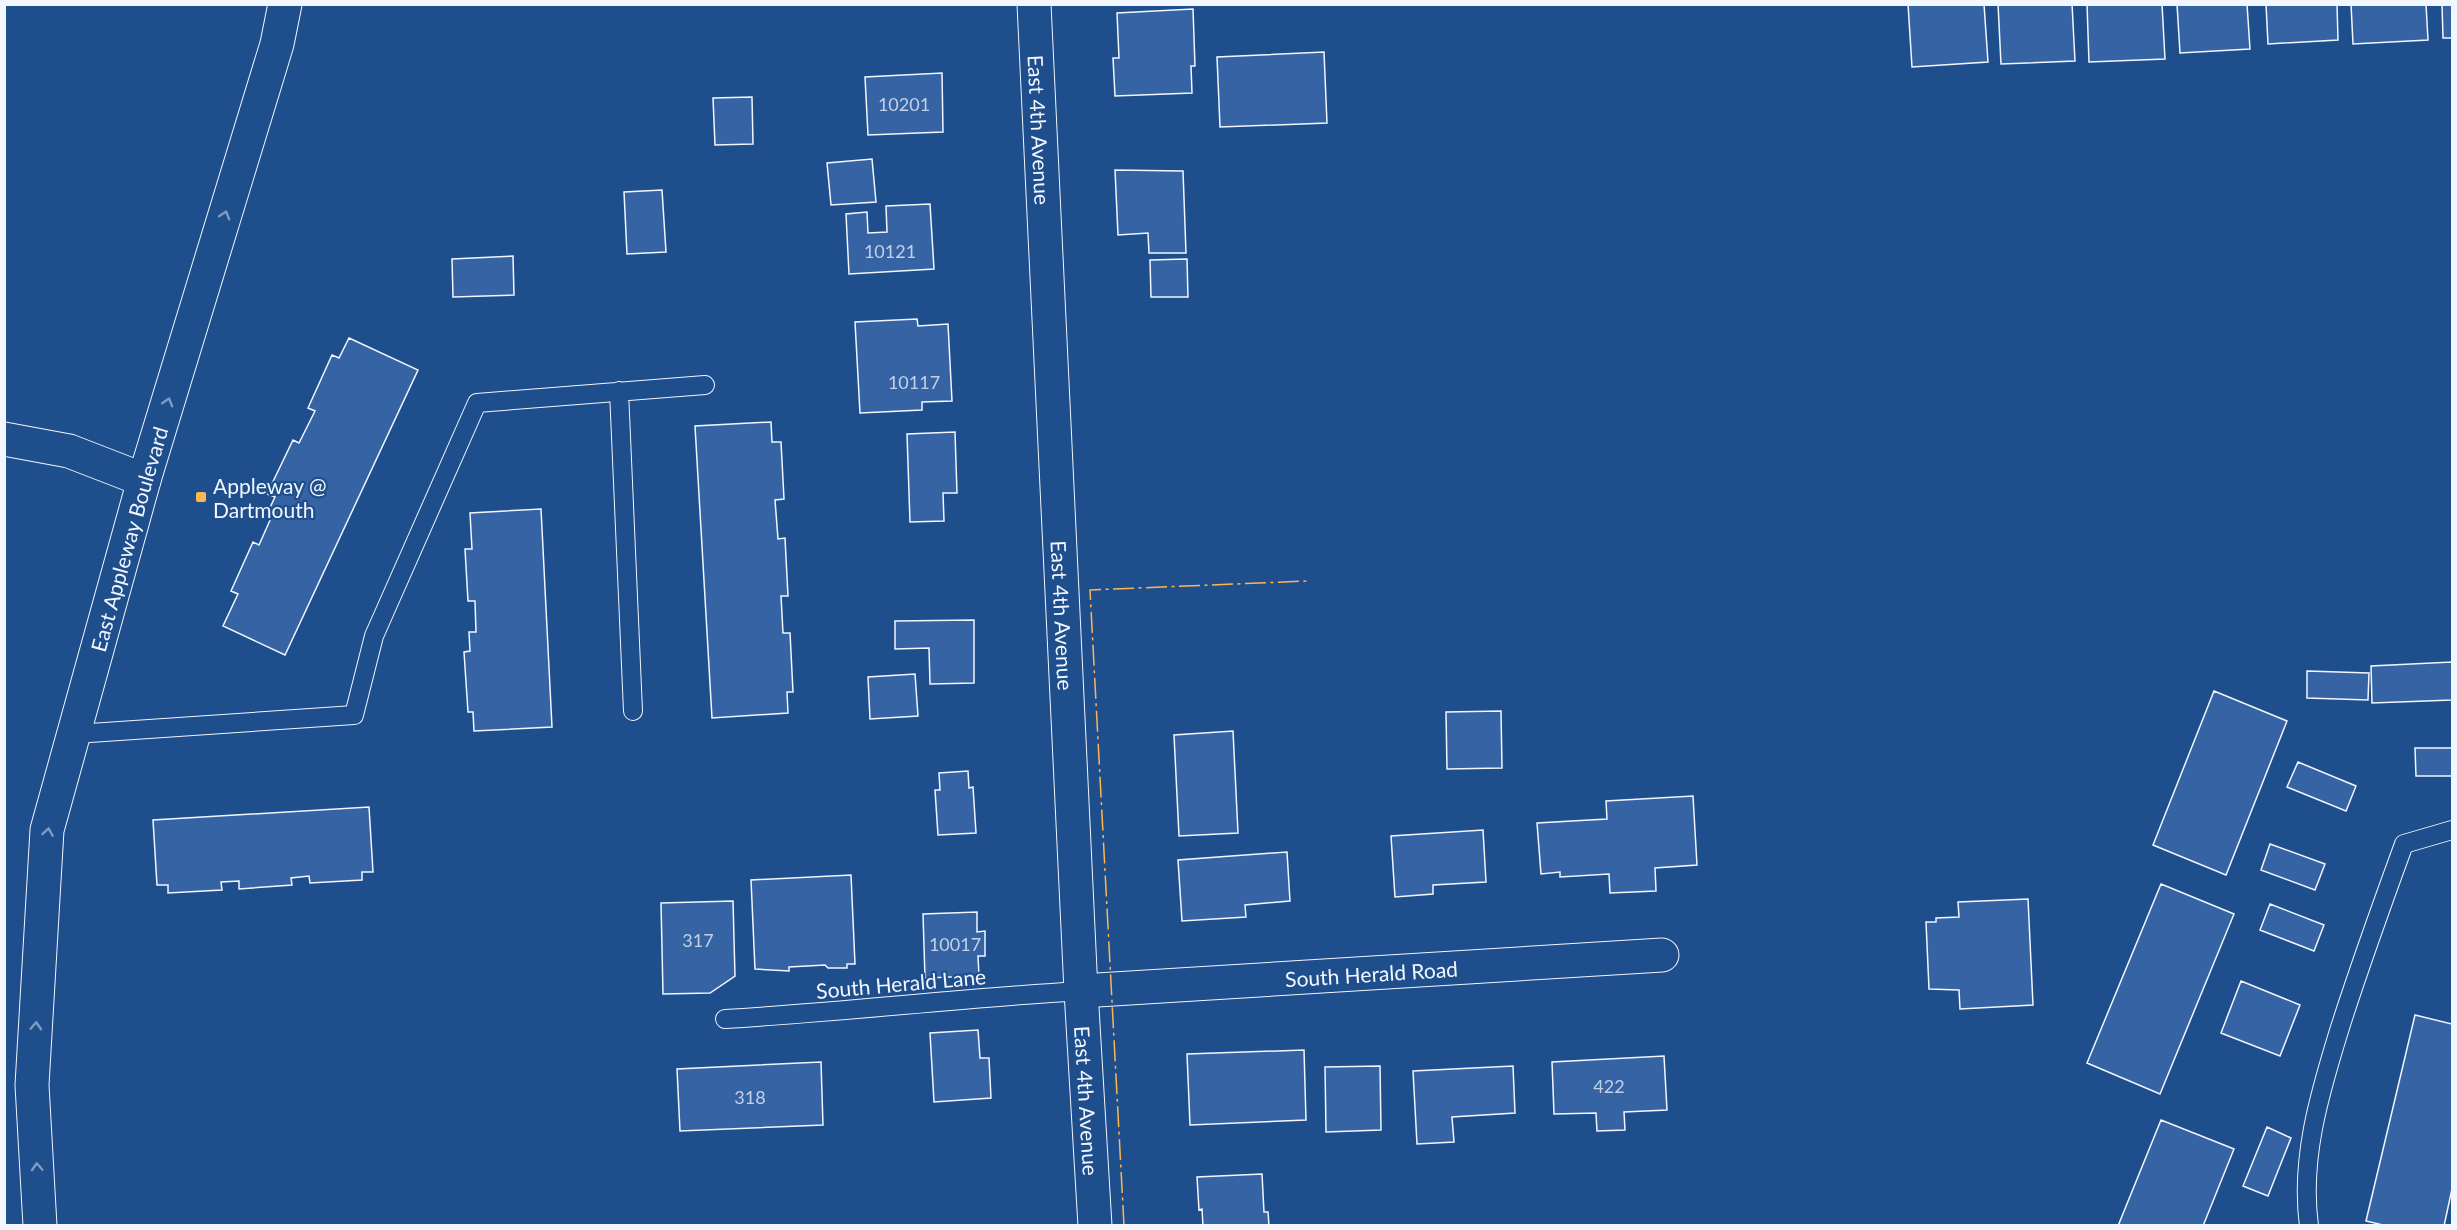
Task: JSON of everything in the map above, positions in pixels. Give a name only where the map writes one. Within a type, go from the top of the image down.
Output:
[{"type":"street","name":"East Appleway Boulevard","points":[[40,1226],[32,1085],[47,830],[144,480],[277,44],[285,4]]},
{"type":"street","name":"East 4th Avenue","points":[[1034,4],[1081,991],[1095,1226]]},
{"type":"street","points":[[4,439],[69,451],[144,480]]},
{"type":"street","name":"South Herald Road","points":[[1081,991],[1662,955]]},
{"type":"lane","points":[[75,734],[354,715],[374,636],[477,404],[705,385]]},
{"type":"lane","points":[[619,391],[633,711]]},
{"type":"lane","points":[[2309,1226],[2306,1186],[2310,1143],[2321,1090],[2350,993],[2404,844],[2452,830]]},
{"type":"lane","name":"South Herald Lane","points":[[725,1018],[832,1012],[971,998],[1081,991]]},
{"type":"building","points":[[1908,4],[1984,4],[1988,62],[1912,67]]},
{"type":"building","points":[[1998,4],[2072,4],[2075,61],[2001,64]]},
{"type":"building","points":[[2087,4],[2162,4],[2165,59],[2089,62]]},
{"type":"building","points":[[2177,4],[2247,4],[2250,49],[2180,53]]},
{"type":"building","points":[[2266,4],[2337,4],[2338,40],[2268,44]]},
{"type":"building","points":[[2351,4],[2426,4],[2428,40],[2353,44]]},
{"type":"building","points":[[2442,4],[2452,4],[2452,38],[2443,38]]},
{"type":"building","points":[[1193,9],[1195,66],[1191,66],[1192,93],[1115,96],[1113,58],[1119,58],[1117,13]]},
{"type":"building","points":[[1324,52],[1327,123],[1220,127],[1217,57]]},
{"type":"building","points":[[942,73],[943,132],[868,135],[865,77]]},
{"type":"building","points":[[752,97],[753,144],[715,145],[713,98]]},
{"type":"building","points":[[872,159],[876,202],[831,205],[827,163]]},
{"type":"building","points":[[1115,170],[1183,171],[1186,253],[1149,253],[1148,233],[1118,235]]},
{"type":"building","points":[[662,190],[666,252],[627,254],[624,192]]},
{"type":"building","points":[[930,204],[934,269],[849,274],[846,214],[867,212],[868,233],[887,232],[886,206]]},
{"type":"building","points":[[513,256],[514,295],[453,297],[452,259]]},
{"type":"building","points":[[1187,259],[1188,297],[1151,297],[1150,260]]},
{"type":"building","points":[[917,319],[918,326],[948,324],[952,401],[922,402],[922,410],[860,413],[855,322]]},
{"type":"building","points":[[349,338],[418,370],[285,655],[223,626],[238,594],[231,591],[253,542],[259,545],[271,518],[266,516],[275,497],[267,494],[293,440],[299,443],[315,411],[308,408],[332,355],[339,358]]},
{"type":"building","points":[[771,422],[772,442],[781,442],[784,499],[775,500],[778,539],[785,538],[788,596],[781,596],[783,633],[790,633],[793,692],[787,692],[788,713],[712,718],[695,426]]},
{"type":"building","points":[[955,432],[957,493],[943,493],[944,521],[910,522],[907,434]]},
{"type":"building","points":[[541,509],[552,727],[474,731],[473,712],[468,712],[464,652],[470,651],[469,632],[476,632],[475,601],[468,601],[465,549],[472,549],[470,513]]},
{"type":"building","points":[[974,620],[974,683],[930,684],[929,648],[895,649],[895,621]]},
{"type":"building","points":[[2452,662],[2452,700],[2372,703],[2371,666]]},
{"type":"building","points":[[2307,671],[2369,673],[2368,700],[2307,698]]},
{"type":"building","points":[[915,674],[918,716],[870,719],[868,677]]},
{"type":"building","points":[[2214,691],[2287,721],[2226,875],[2153,845]]},
{"type":"building","points":[[1501,711],[1502,768],[1447,769],[1446,712]]},
{"type":"building","points":[[1233,731],[1238,833],[1179,836],[1174,735]]},
{"type":"building","points":[[2415,748],[2452,748],[2452,776],[2416,776]]},
{"type":"building","points":[[2298,762],[2356,786],[2346,811],[2287,787]]},
{"type":"building","points":[[968,771],[969,788],[973,787],[976,833],[938,835],[935,790],[940,790],[939,773]]},
{"type":"building","points":[[1693,796],[1697,865],[1655,868],[1656,891],[1610,893],[1609,874],[1560,877],[1560,872],[1541,874],[1537,823],[1607,819],[1606,801]]},
{"type":"building","points":[[369,807],[373,872],[362,872],[362,880],[310,883],[309,876],[291,878],[292,885],[239,889],[239,881],[221,882],[222,890],[168,893],[168,885],[157,885],[153,820]]},
{"type":"building","points":[[1483,830],[1486,882],[1433,885],[1433,894],[1395,897],[1391,836]]},
{"type":"building","points":[[2270,844],[2325,864],[2315,890],[2261,870]]},
{"type":"building","points":[[1287,852],[1290,901],[1245,905],[1246,917],[1182,921],[1178,860]]},
{"type":"building","points":[[851,875],[855,964],[847,964],[847,968],[828,968],[825,965],[789,967],[789,971],[755,969],[751,880]]},
{"type":"building","points":[[2161,884],[2234,914],[2160,1094],[2087,1063]]},
{"type":"building","points":[[2028,899],[2033,1005],[1960,1009],[1959,990],[1929,989],[1926,922],[1936,922],[1936,918],[1959,917],[1958,902]]},
{"type":"building","points":[[733,901],[735,976],[710,993],[663,994],[661,903]]},
{"type":"building","points":[[2270,904],[2324,925],[2314,951],[2260,930]]},
{"type":"building","points":[[977,912],[977,932],[985,931],[985,956],[978,956],[979,976],[925,978],[923,914]]},
{"type":"building","points":[[2241,981],[2300,1005],[2280,1056],[2221,1033]]},
{"type":"building","points":[[2415,1015],[2452,1024],[2452,1189],[2444,1226],[2387,1226],[2366,1221]]},
{"type":"building","points":[[978,1030],[980,1058],[989,1058],[991,1098],[934,1102],[930,1033]]},
{"type":"building","points":[[1304,1050],[1306,1120],[1190,1125],[1187,1054]]},
{"type":"building","points":[[1664,1056],[1667,1110],[1624,1112],[1625,1130],[1597,1131],[1596,1113],[1554,1114],[1552,1062]]},
{"type":"building","points":[[821,1062],[823,1125],[680,1131],[677,1069]]},
{"type":"building","points":[[1380,1066],[1381,1130],[1326,1132],[1325,1067]]},
{"type":"building","points":[[1513,1066],[1515,1113],[1452,1117],[1454,1142],[1417,1144],[1413,1071]]},
{"type":"building","points":[[2161,1120],[2234,1149],[2203,1226],[2118,1226]]},
{"type":"building","points":[[2267,1127],[2291,1138],[2268,1196],[2243,1186]]},
{"type":"building","points":[[1262,1174],[1264,1212],[1268,1212],[1269,1226],[1203,1226],[1202,1209],[1199,1210],[1197,1177]]},
{"type":"power","points":[[1124,1226],[1090,590],[1307,581]]},
{"type":"place","name":"Appleway @ Dartmouth","points":[[201,497]]}]
